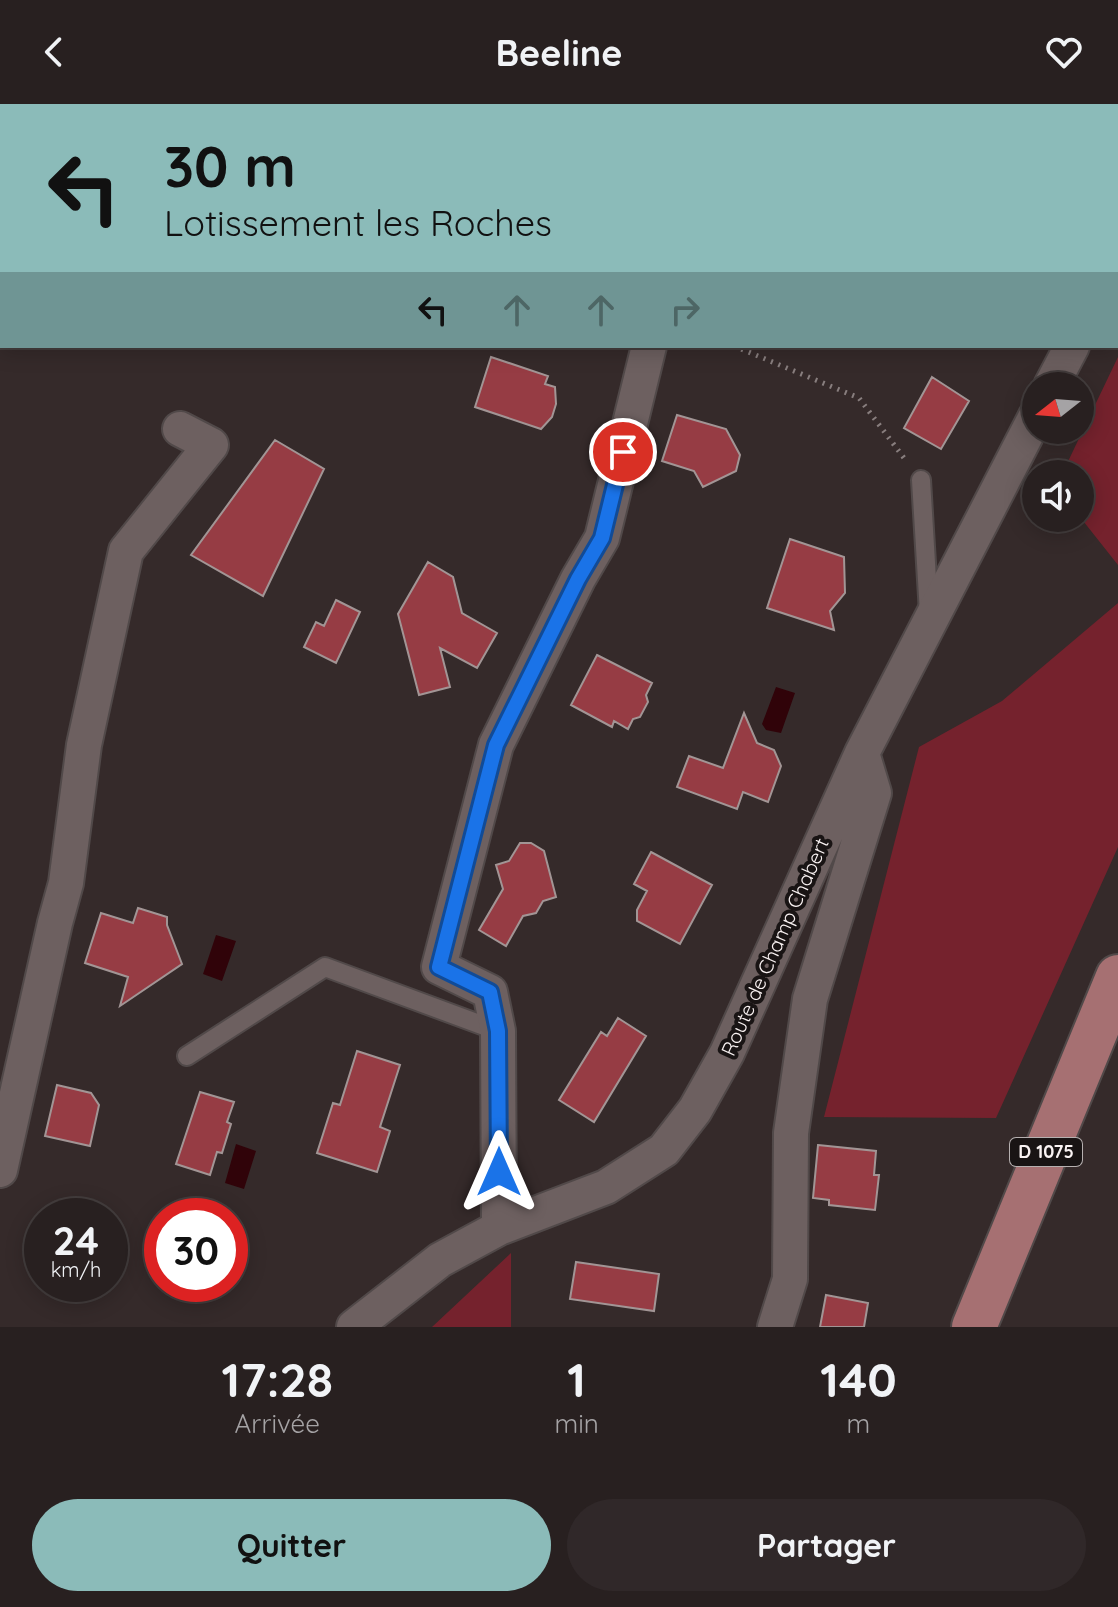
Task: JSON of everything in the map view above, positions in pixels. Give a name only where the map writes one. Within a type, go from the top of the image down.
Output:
[{"type":"main road","name":"D 1075","points":[[974,1327],[1118,977]]},
{"type":"street","points":[[499,1228],[498,1031],[490,992],[439,967],[496,745],[578,579],[602,538],[649,348]]},
{"type":"street","points":[[1058,372],[1071,348]]},
{"type":"street","points":[[0,1170],[66,883],[84,745],[126,551],[211,445],[180,429]]},
{"type":"street","name":"Route de Champ Chabert","points":[[354,1327],[440,1260],[499,1228],[606,1187],[664,1150],[695,1110],[727,1053],[862,753],[1022,443]]},
{"type":"street","points":[[775,1327],[790,1279],[791,1133],[810,999],[874,793],[862,753]]},
{"type":"lane","points":[[921,480],[930,624]]},
{"type":"lane","points":[[187,1056],[325,967],[498,1031]]},
{"type":"path","points":[[739,348],[859,398],[921,480]]},
{"type":"shaded area","points":[[1118,357],[1118,565],[1092,532],[1094,460],[1069,460],[1076,444],[1094,444],[1094,407]]},
{"type":"shaded area","points":[[1118,603],[1118,847],[996,1118],[824,1117],[919,747],[1002,701]]},
{"type":"shaded area","points":[[776,687],[795,693],[781,733],[766,730],[762,724]]},
{"type":"shaded area","points":[[216,935],[236,941],[222,981],[203,974]]},
{"type":"shaded area","points":[[236,1144],[256,1151],[244,1189],[225,1183]]},
{"type":"shaded area","points":[[511,1253],[511,1327],[432,1327]]},
{"type":"building","points":[[491,357],[548,376],[545,384],[555,387],[556,404],[552,417],[541,429],[475,407]]},
{"type":"building","points":[[932,377],[969,401],[941,449],[904,428]]},
{"type":"building","points":[[677,415],[726,429],[740,455],[736,471],[703,487],[694,471],[662,461]]},
{"type":"building","points":[[275,440],[324,469],[263,596],[191,555]]},
{"type":"building","points":[[790,539],[844,557],[845,593],[830,611],[834,630],[767,608]]},
{"type":"building","points":[[428,562],[453,577],[462,613],[497,633],[477,668],[440,648],[450,687],[419,695],[398,614]]},
{"type":"building","points":[[336,600],[360,612],[336,663],[304,647],[316,622],[324,626]]},
{"type":"building","points":[[597,655],[652,683],[646,695],[648,702],[640,717],[633,719],[628,729],[614,721],[612,727],[571,705]]},
{"type":"building","points":[[744,713],[757,743],[774,750],[781,766],[768,802],[743,792],[737,809],[677,787],[689,756],[723,768]]},
{"type":"building","points":[[520,843],[531,843],[544,851],[556,897],[543,901],[536,913],[523,916],[506,946],[479,930],[503,889],[496,865],[509,861]]},
{"type":"building","points":[[651,852],[712,885],[680,944],[637,921],[637,910],[647,891],[634,884]]},
{"type":"building","points":[[138,908],[167,917],[167,925],[182,964],[120,1006],[128,977],[85,963],[101,913],[133,923]]},
{"type":"building","points":[[618,1018],[646,1036],[594,1122],[559,1100],[601,1032],[607,1036]]},
{"type":"building","points":[[357,1051],[400,1065],[380,1127],[390,1131],[377,1172],[317,1153],[333,1103],[340,1105]]},
{"type":"building","points":[[57,1085],[91,1093],[99,1105],[90,1146],[45,1136]]},
{"type":"building","points":[[200,1092],[234,1102],[222,1153],[217,1152],[210,1175],[176,1164]]},
{"type":"building","points":[[818,1145],[876,1151],[874,1175],[879,1175],[875,1210],[829,1205],[829,1200],[813,1198]]},
{"type":"building","points":[[576,1262],[659,1274],[654,1311],[570,1299]]},
{"type":"building","points":[[826,1295],[868,1303],[864,1327],[820,1327]]},
{"type":"route","points":[[499,1172],[498,1031],[490,992],[439,967],[496,745],[578,579],[602,538],[623,452]]}]
